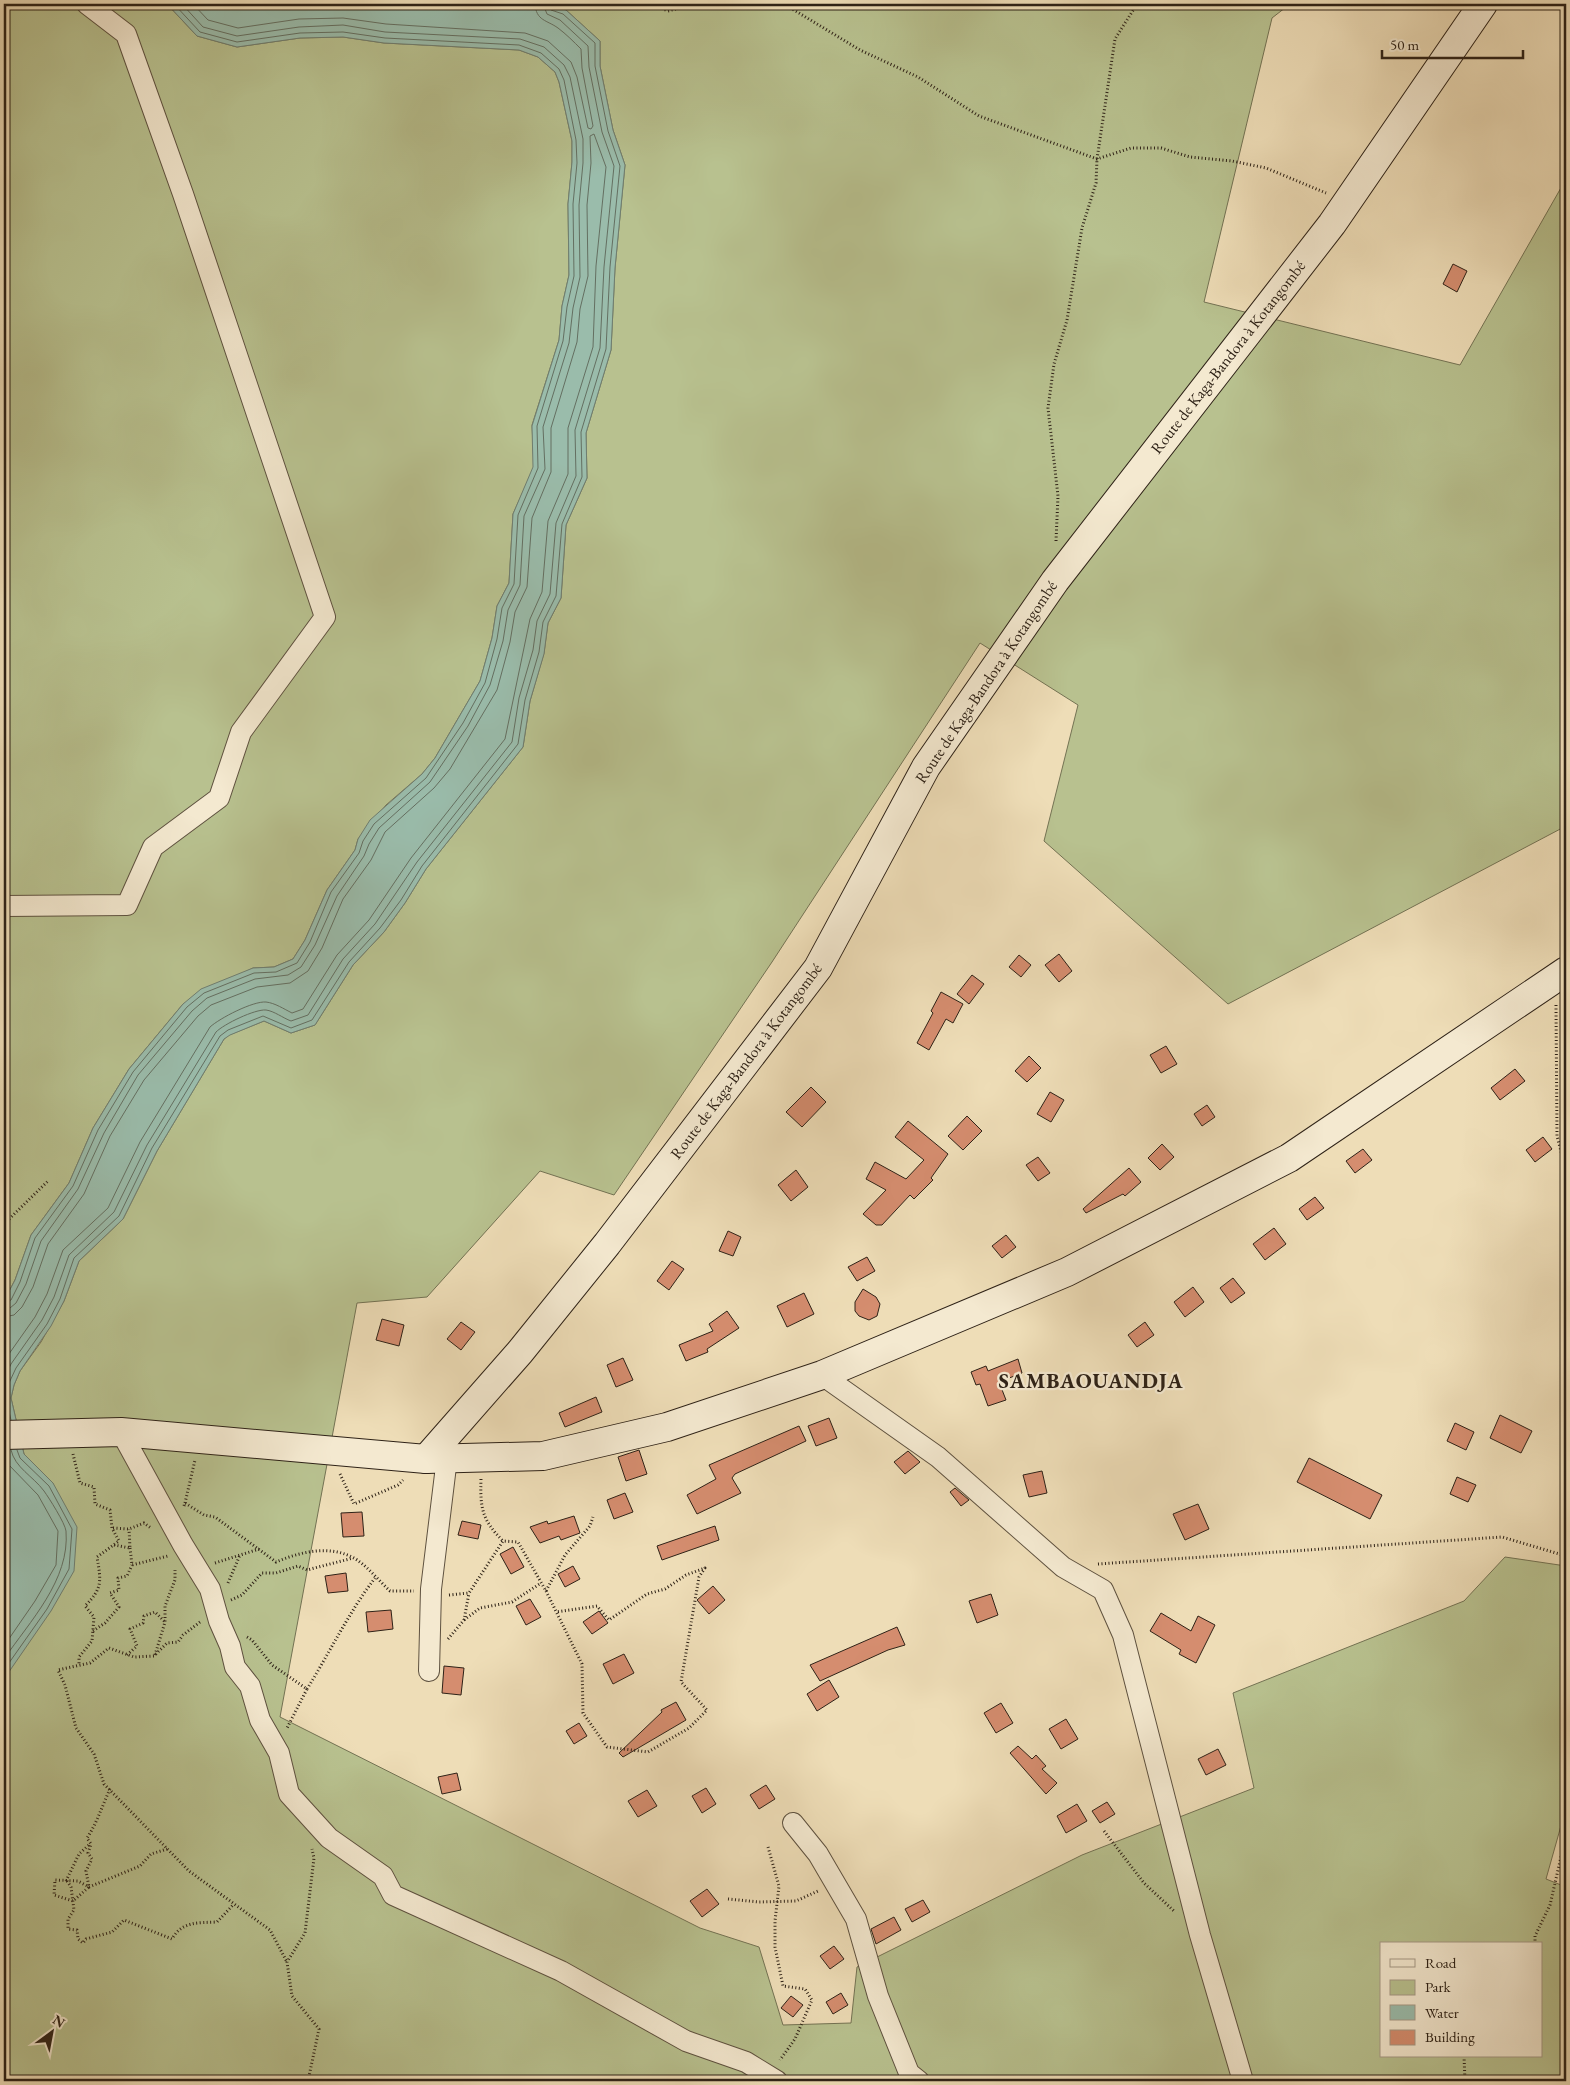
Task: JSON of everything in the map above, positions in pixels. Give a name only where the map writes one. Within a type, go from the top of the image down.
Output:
[{"type":"street","points":[[4,906],[127,905],[153,847],[219,798],[240,732],[325,617],[183,194],[126,34],[87,4]]},
{"type":"street","name":"Route de Kaga-Bandora à Kotangombé","points":[[437,1458],[607,1244],[818,968],[926,767],[1055,581],[1347,202],[1483,4]]},
{"type":"street","points":[[14,1434],[121,1432],[329,1450],[437,1458],[482,1459],[543,1456],[667,1427],[822,1375],[1067,1272],[1289,1158],[1561,975]]},
{"type":"street","points":[[822,1375],[938,1457],[1063,1567],[1103,1590],[1123,1635],[1200,1935],[1242,2081]]},
{"type":"street","points":[[121,1432],[178,1544],[213,1596],[218,1620],[230,1646],[235,1667],[250,1686],[260,1720],[279,1753],[289,1794],[329,1838],[383,1876],[393,1895],[561,1971],[686,2041],[746,2062],[772,2079]]},
{"type":"street","points":[[429,1663],[437,1458]]},
{"type":"street","points":[[793,1823],[818,1854],[856,1920],[878,1996],[910,2073],[919,2081]]},
{"type":"path","points":[[652,4],[668,11],[696,4]]},
{"type":"path","points":[[784,4],[860,50],[918,77],[979,116],[1097,159],[1131,148],[1161,148],[1190,157],[1232,161],[1266,168],[1347,202]]},
{"type":"path","points":[[1056,543],[1058,496],[1048,408],[1054,364],[1067,320],[1082,228],[1096,183],[1097,159],[1115,39],[1138,4]]},
{"type":"path","points":[[1561,975],[1557,1136],[1566,1170]]},
{"type":"path","points":[[4,1224],[48,1181]]},
{"type":"path","points":[[67,1433],[80,1483],[94,1487],[95,1504],[110,1510],[112,1528],[119,1541],[97,1556],[100,1578],[97,1594],[85,1606],[94,1617],[92,1640],[79,1657],[79,1664]]},
{"type":"path","points":[[154,1656],[166,1622],[165,1606],[175,1580],[178,1544],[185,1503],[202,1439]]},
{"type":"path","points":[[329,1450],[354,1504],[398,1485],[437,1458]]},
{"type":"path","points":[[482,1459],[481,1504],[488,1526],[503,1541],[518,1542],[546,1591],[556,1612],[582,1664],[583,1713],[607,1747],[648,1752],[690,1728],[707,1710],[681,1682],[699,1577],[705,1568],[686,1575],[665,1589],[646,1594],[609,1620],[597,1606],[556,1612]]},
{"type":"path","points":[[185,1503],[204,1514],[215,1517],[276,1562],[300,1552],[334,1551],[353,1558],[390,1591],[431,1589],[452,1596],[469,1593]]},
{"type":"path","points":[[546,1591],[565,1555],[590,1526],[593,1518]]},
{"type":"path","points":[[112,1528],[129,1529],[144,1523],[178,1544]]},
{"type":"path","points":[[93,1631],[105,1623],[119,1607],[110,1593],[119,1590],[118,1578],[128,1576],[132,1565],[129,1529]]},
{"type":"path","points":[[1063,1567],[1502,1537],[1566,1556]]},
{"type":"path","points":[[464,1620],[469,1593],[503,1541]]},
{"type":"path","points":[[132,1565],[178,1544]]},
{"type":"path","points":[[114,1545],[130,1548]]},
{"type":"path","points":[[213,1596],[223,1590],[232,1578],[240,1555]]},
{"type":"path","points":[[279,1753],[286,1731],[307,1689],[337,1642],[354,1605],[375,1578]]},
{"type":"path","points":[[429,1663],[464,1620],[480,1608],[512,1602],[541,1583]]},
{"type":"path","points":[[127,1654],[137,1646],[130,1629],[143,1623],[144,1616],[155,1612],[166,1622]]},
{"type":"path","points":[[218,1620],[252,1640],[272,1665],[307,1689]]},
{"type":"path","points":[[73,1665],[58,1670],[65,1685],[76,1728],[94,1754],[104,1784],[189,1871],[270,1930],[287,1962],[292,1996],[319,2029],[308,2081]]},
{"type":"path","points":[[91,1844],[87,1838],[96,1824],[97,1817],[110,1789]]},
{"type":"path","points":[[1104,1831],[1144,1883],[1200,1935]]},
{"type":"path","points":[[1535,1942],[1535,1936],[1550,1905],[1566,1835]]},
{"type":"path","points":[[287,1962],[305,1932],[314,1858],[311,1842]]},
{"type":"path","points":[[66,1880],[79,1854],[91,1844]]},
{"type":"path","points":[[89,1887],[86,1871],[92,1859],[88,1853],[91,1844]]},
{"type":"path","points":[[768,1847],[779,1886],[776,1901],[775,1948],[783,1986],[805,1989],[812,2000],[795,2039],[772,2079]]},
{"type":"path","points":[[72,1900],[89,1887],[140,1866],[151,1854],[167,1849]]},
{"type":"path","points":[[72,1900],[54,1895],[55,1880],[78,1880],[89,1887]]},
{"type":"path","points":[[66,1880],[71,1887],[74,1910],[68,1919],[68,1929],[77,1930],[78,1939],[84,1943],[86,1938],[112,1932],[124,1920],[172,1939],[177,1930],[188,1923],[217,1922],[234,1904]]},
{"type":"path","points":[[728,1899],[796,1901],[836,1883]]},
{"type":"path","points":[[1464,2058],[1465,2081]]},
{"type":"green space","points":[[4,4],[167,4],[197,36],[237,47],[300,38],[343,37],[384,43],[519,50],[538,57],[555,72],[572,141],[572,162],[568,204],[569,275],[562,306],[559,340],[532,425],[534,467],[513,514],[509,583],[497,606],[492,638],[480,681],[435,758],[422,774],[386,805],[358,839],[355,850],[327,890],[305,940],[293,959],[274,967],[253,968],[183,1004],[129,1069],[93,1128],[69,1183],[31,1235],[15,1280],[4,1301]]},
{"type":"green space","points":[[547,4],[1290,4],[1272,18],[1204,302],[1460,365],[1566,179],[1566,826],[1228,1004],[1044,841],[1078,705],[980,643],[772,962],[614,1195],[540,1171],[427,1297],[357,1303],[280,1717],[700,1928],[759,1947],[783,2025],[851,2023],[857,1967],[1082,1855],[1254,1788],[1233,1693],[1464,1601],[1505,1557],[1566,1566],[1566,1808],[1546,1879],[1566,1887],[1566,2081],[4,2081],[4,1679],[53,1483],[24,1454],[11,1398],[14,1385],[20,1371],[41,1342],[64,1301],[79,1261],[123,1219],[157,1151],[224,1039],[229,1035],[264,1021],[291,1033],[315,1025],[353,965],[384,932],[426,869],[523,747],[530,701],[544,653],[548,623],[561,598],[566,525],[587,478],[586,433],[611,350],[615,268],[625,165],[613,130],[600,66],[600,41],[566,10]]},
{"type":"water","points":[[167,4],[547,4],[566,10],[600,41],[600,66],[613,130],[625,165],[615,268],[611,350],[586,433],[587,478],[566,525],[561,598],[548,623],[544,654],[530,701],[523,747],[426,869],[384,932],[353,965],[315,1025],[291,1033],[264,1021],[224,1039],[157,1151],[123,1219],[79,1261],[64,1301],[51,1326],[20,1371],[11,1398],[24,1454],[53,1483],[77,1527],[74,1571],[51,1611],[4,1679],[4,1301],[15,1280],[31,1235],[69,1183],[93,1128],[129,1069],[183,1004],[201,989],[253,968],[274,967],[293,959],[305,940],[327,890],[355,850],[358,839],[370,820],[422,774],[435,758],[480,681],[492,638],[497,606],[509,583],[513,514],[533,467],[532,426],[559,340],[562,306],[569,275],[568,204],[572,141],[555,72],[538,57],[519,50],[384,43],[343,37],[300,38],[237,47],[197,36]]},
{"type":"building","points":[[1453,264],[1467,271],[1457,292],[1443,284]]},
{"type":"building","points":[[1059,954],[1072,971],[1059,982],[1045,965]]},
{"type":"building","points":[[1019,955],[1031,965],[1021,977],[1009,967]]},
{"type":"building","points":[[972,975],[984,984],[969,1004],[957,994]]},
{"type":"building","points":[[941,992],[963,1004],[953,1023],[946,1019],[929,1050],[917,1043],[933,1013],[931,1011]]},
{"type":"building","points":[[1166,1046],[1177,1064],[1161,1073],[1150,1055]]},
{"type":"building","points":[[1029,1056],[1041,1068],[1027,1082],[1015,1071]]},
{"type":"building","points":[[1515,1069],[1525,1081],[1500,1100],[1491,1088]]},
{"type":"building","points":[[811,1087],[826,1102],[802,1127],[786,1112]]},
{"type":"building","points":[[1050,1092],[1064,1100],[1051,1122],[1037,1114]]},
{"type":"building","points":[[1207,1105],[1215,1117],[1202,1126],[1194,1114]]},
{"type":"building","points":[[967,1116],[982,1131],[963,1150],[948,1136]]},
{"type":"building","points":[[908,1121],[948,1154],[931,1178],[933,1180],[914,1199],[910,1195],[882,1225],[876,1225],[863,1214],[886,1190],[866,1179],[875,1162],[906,1179],[924,1160],[895,1137]]},
{"type":"building","points":[[1543,1137],[1552,1149],[1535,1162],[1526,1150]]},
{"type":"building","points":[[1162,1144],[1174,1157],[1160,1170],[1148,1158]]},
{"type":"building","points":[[1363,1149],[1372,1160],[1355,1173],[1346,1161]]},
{"type":"building","points":[[1038,1157],[1050,1173],[1038,1181],[1026,1165]]},
{"type":"building","points":[[1129,1168],[1141,1182],[1125,1196],[1123,1194],[1086,1213],[1083,1209]]},
{"type":"building","points":[[796,1170],[808,1187],[791,1201],[778,1185]]},
{"type":"building","points":[[1315,1197],[1324,1208],[1307,1220],[1299,1209]]},
{"type":"building","points":[[1274,1228],[1286,1244],[1265,1260],[1253,1244]]},
{"type":"building","points":[[728,1231],[741,1237],[733,1256],[719,1251]]},
{"type":"building","points":[[1006,1235],[1016,1247],[1002,1258],[992,1246]]},
{"type":"building","points":[[867,1257],[875,1271],[857,1281],[848,1267]]},
{"type":"building","points":[[672,1261],[684,1269],[669,1290],[657,1281]]},
{"type":"building","points":[[1233,1278],[1245,1293],[1231,1303],[1220,1288]]},
{"type":"building","points":[[1193,1287],[1204,1302],[1185,1317],[1174,1302]]},
{"type":"building","points":[[863,1289],[876,1297],[880,1304],[877,1316],[869,1320],[859,1316],[855,1311],[855,1302]]},
{"type":"building","points":[[804,1293],[814,1314],[787,1327],[777,1306]]},
{"type":"building","points":[[727,1311],[739,1328],[707,1349],[708,1352],[686,1361],[679,1345],[713,1331],[709,1324]]},
{"type":"building","points":[[382,1319],[404,1325],[399,1346],[376,1340]]},
{"type":"building","points":[[461,1322],[475,1332],[461,1350],[447,1339]]},
{"type":"building","points":[[1145,1322],[1154,1335],[1137,1347],[1128,1335]]},
{"type":"building","points":[[623,1358],[633,1380],[616,1387],[607,1365]]},
{"type":"building","points":[[1018,1359],[1022,1373],[999,1382],[1006,1400],[988,1406],[980,1384],[976,1385],[971,1372],[986,1366],[988,1371]]},
{"type":"building","points":[[596,1397],[602,1412],[565,1427],[559,1413]]},
{"type":"building","points":[[1500,1415],[1532,1431],[1521,1453],[1490,1438]]},
{"type":"building","points":[[829,1418],[837,1438],[816,1446],[808,1426]]},
{"type":"building","points":[[1455,1423],[1474,1432],[1466,1450],[1447,1441]]},
{"type":"building","points":[[799,1426],[806,1441],[735,1474],[732,1478],[741,1493],[697,1514],[687,1495],[716,1479],[709,1465]]},
{"type":"building","points":[[639,1450],[647,1474],[626,1481],[618,1457]]},
{"type":"building","points":[[908,1451],[920,1462],[905,1474],[894,1462]]},
{"type":"building","points":[[1309,1458],[1382,1495],[1370,1519],[1297,1482]]},
{"type":"building","points":[[1042,1471],[1047,1493],[1029,1497],[1023,1475]]},
{"type":"building","points":[[1457,1477],[1476,1485],[1468,1502],[1450,1494]]},
{"type":"building","points":[[955,1488],[969,1500],[961,1506],[950,1492]]},
{"type":"building","points":[[625,1493],[633,1512],[614,1519],[607,1500]]},
{"type":"building","points":[[1198,1504],[1209,1529],[1185,1540],[1173,1514]]},
{"type":"building","points":[[362,1512],[364,1536],[343,1537],[341,1513]]},
{"type":"building","points":[[574,1516],[580,1533],[561,1540],[559,1536],[540,1543],[530,1527],[547,1521],[548,1524]]},
{"type":"building","points":[[462,1521],[481,1525],[478,1539],[458,1535]]},
{"type":"building","points":[[715,1526],[719,1540],[662,1560],[657,1546]]},
{"type":"building","points":[[513,1547],[524,1567],[511,1574],[500,1554]]},
{"type":"building","points":[[573,1566],[580,1579],[565,1587],[558,1574]]},
{"type":"building","points":[[346,1573],[348,1591],[328,1593],[325,1576]]},
{"type":"building","points":[[713,1586],[725,1600],[709,1614],[697,1600]]},
{"type":"building","points":[[991,1594],[998,1615],[977,1623],[969,1601]]},
{"type":"building","points":[[530,1599],[541,1617],[526,1625],[516,1606]]},
{"type":"building","points":[[391,1610],[393,1629],[368,1632],[366,1612]]},
{"type":"building","points":[[599,1611],[608,1623],[592,1634],[583,1622]]},
{"type":"building","points":[[1161,1613],[1191,1631],[1198,1616],[1215,1625],[1196,1663],[1179,1654],[1181,1650],[1150,1631]]},
{"type":"building","points":[[897,1627],[905,1645],[888,1650],[820,1681],[810,1665]]},
{"type":"building","points":[[624,1654],[634,1673],[613,1684],[603,1664]]},
{"type":"building","points":[[444,1666],[464,1668],[461,1695],[442,1693]]},
{"type":"building","points":[[829,1680],[839,1697],[817,1711],[807,1694]]},
{"type":"building","points":[[676,1702],[686,1720],[623,1757],[619,1753],[662,1712],[661,1710]]},
{"type":"building","points":[[1001,1703],[1013,1723],[996,1733],[984,1713]]},
{"type":"building","points":[[1066,1719],[1078,1739],[1061,1749],[1049,1729]]},
{"type":"building","points":[[579,1723],[587,1736],[574,1744],[566,1731]]},
{"type":"building","points":[[1018,1746],[1032,1759],[1036,1755],[1046,1766],[1042,1769],[1057,1783],[1046,1794],[1010,1753]]},
{"type":"building","points":[[1218,1749],[1226,1765],[1206,1775],[1198,1759]]},
{"type":"building","points":[[457,1773],[461,1790],[442,1794],[438,1777]]},
{"type":"building","points":[[766,1785],[775,1799],[759,1809],[750,1795]]},
{"type":"building","points":[[706,1788],[716,1804],[702,1813],[692,1796]]},
{"type":"building","points":[[647,1790],[657,1806],[638,1817],[628,1801]]},
{"type":"building","points":[[1107,1802],[1115,1814],[1100,1823],[1092,1811]]},
{"type":"building","points":[[1077,1804],[1087,1821],[1066,1833],[1057,1816]]},
{"type":"building","points":[[707,1889],[719,1904],[702,1917],[690,1901]]},
{"type":"building","points":[[923,1900],[930,1912],[912,1922],[905,1909]]},
{"type":"building","points":[[894,1917],[901,1930],[876,1944],[871,1929]]},
{"type":"building","points":[[834,1946],[844,1959],[830,1969],[820,1956]]},
{"type":"building","points":[[841,1993],[848,2005],[833,2014],[826,2002]]},
{"type":"building","points":[[791,1996],[803,2005],[793,2017],[781,2008]]},
{"type":"district","name":"SAMBAOUANDJA","points":[[1091,1380]]}]
